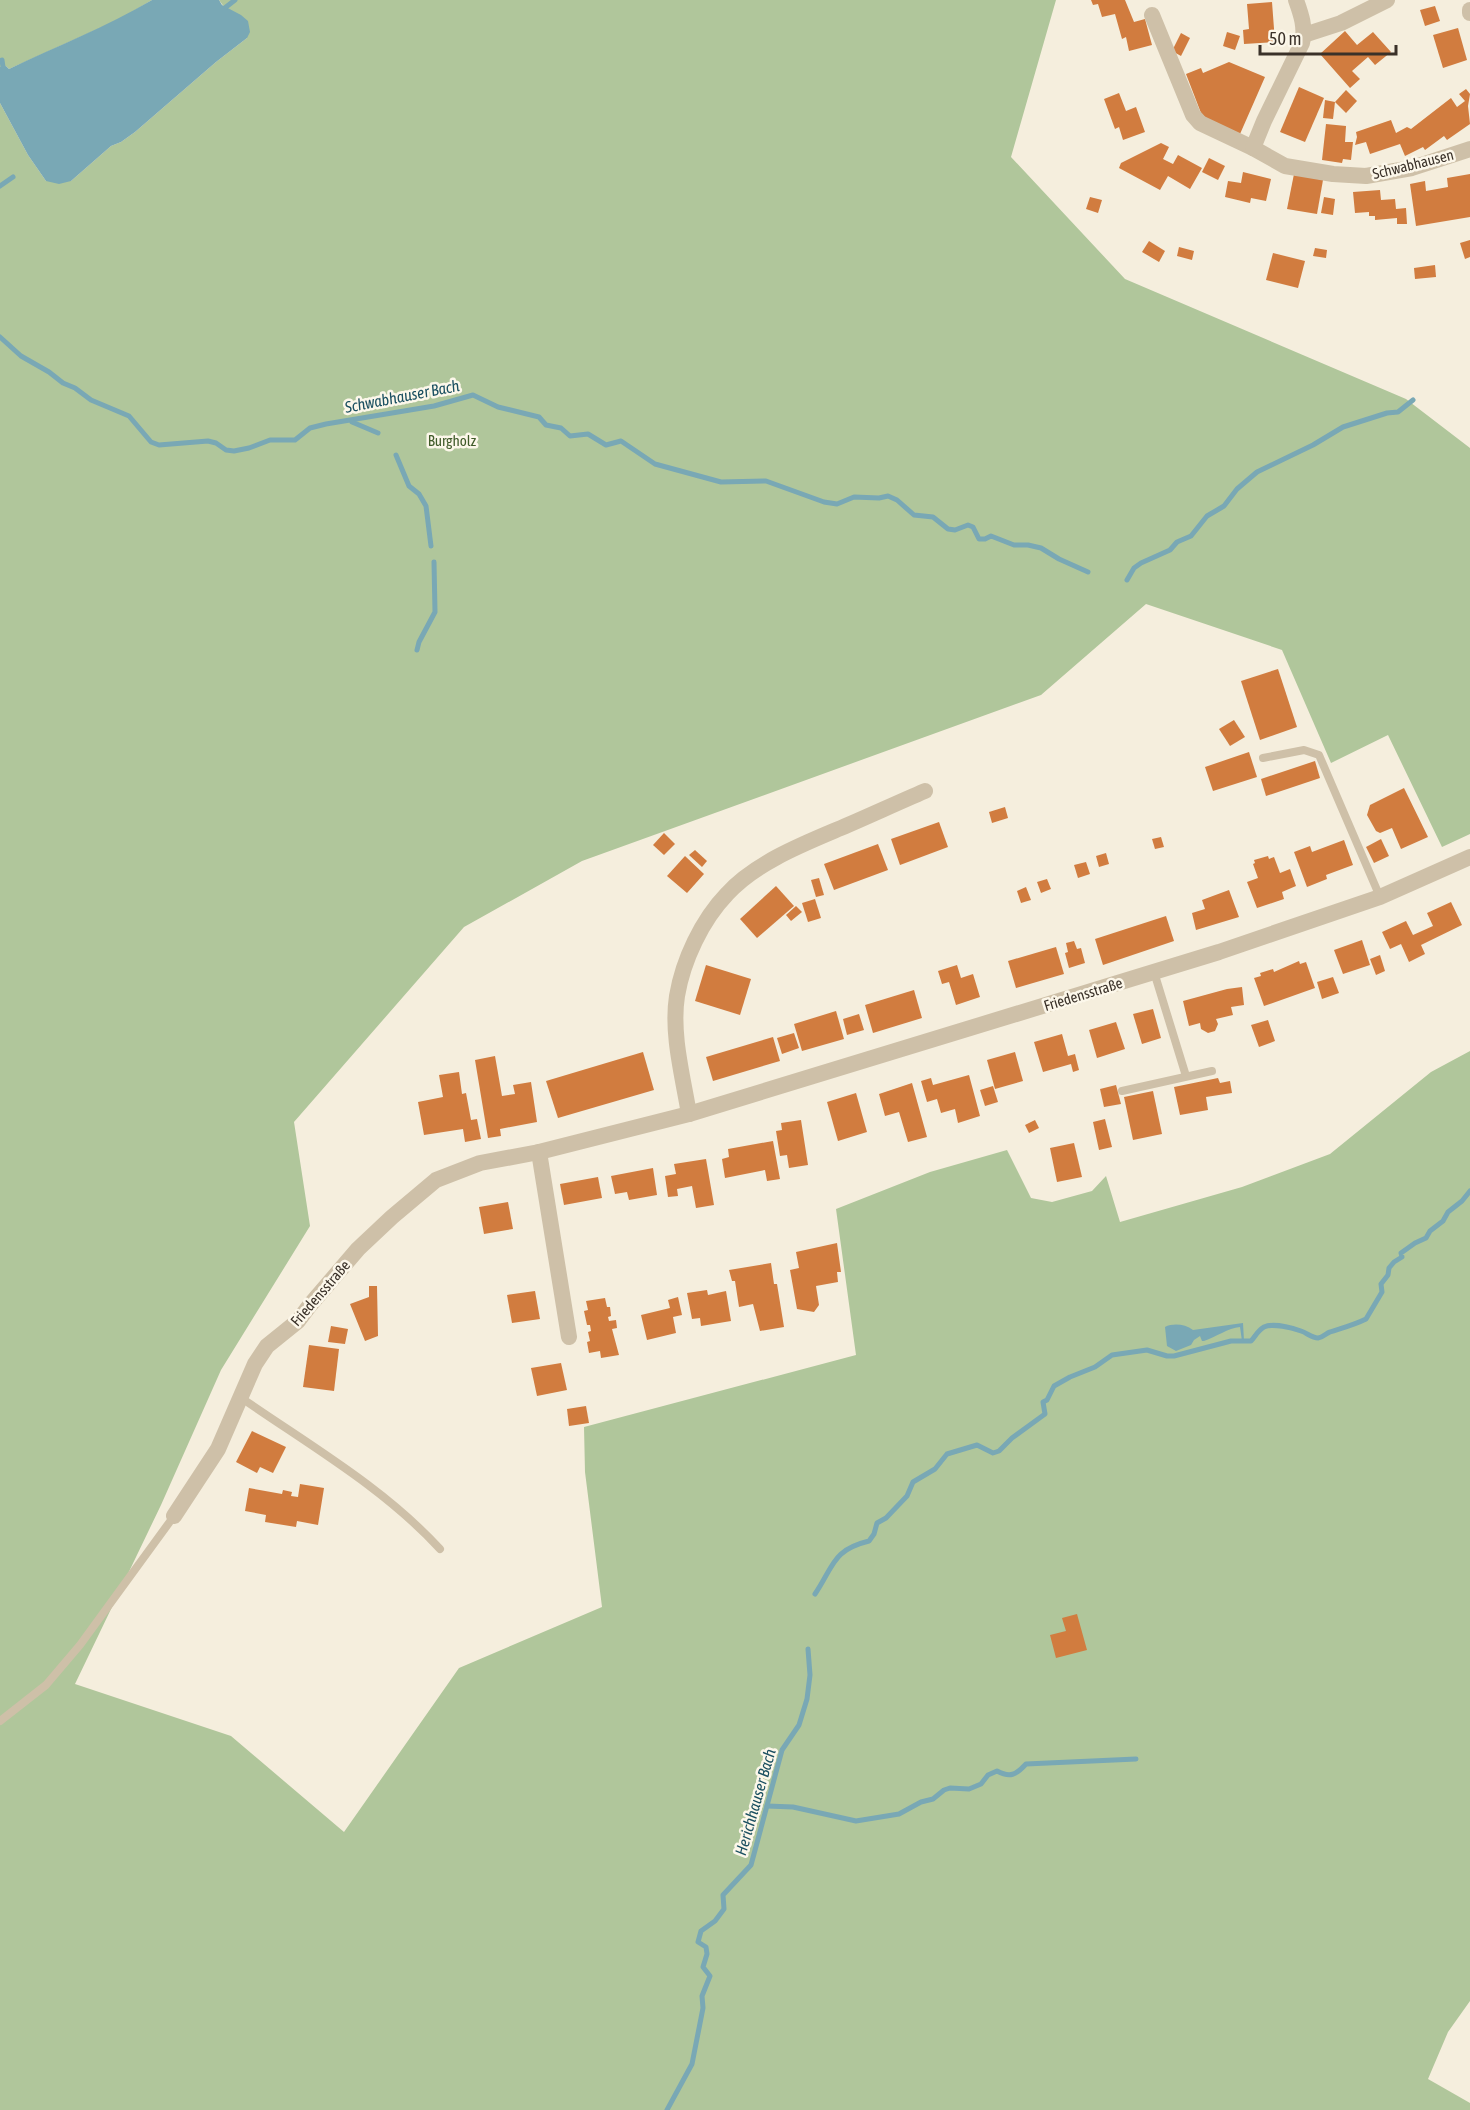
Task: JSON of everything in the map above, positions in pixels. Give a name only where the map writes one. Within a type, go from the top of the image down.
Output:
[{"type":"street","points":[[1253,148],[1304,35],[1302,15],[1296,0]]},
{"type":"street","points":[[1304,35],[1341,23],[1387,0]]},
{"type":"street","name":"Schwabhausen","points":[[1152,15],[1193,115],[1200,123],[1285,166],[1333,174],[1366,176],[1412,168],[1470,149]]},
{"type":"street","points":[[689,1114],[677,1034],[677,996],[687,962],[705,922],[727,894],[742,880],[779,856],[925,791]]},
{"type":"street","name":"Friedensstraße","points":[[174,1516],[218,1449],[255,1364],[267,1346],[298,1321],[358,1249],[436,1180],[480,1163],[539,1152],[689,1114],[1154,972],[1380,897],[1470,857]]},
{"type":"street","points":[[539,1152],[569,1337]]},
{"type":"lane","points":[[1263,758],[1304,750],[1319,755],[1380,897]]},
{"type":"lane","points":[[1154,972],[1186,1077]]},
{"type":"lane","points":[[1122,1091],[1212,1071]]},
{"type":"lane","points":[[240,1397],[345,1468],[419,1526],[440,1549]]},
{"type":"lane","points":[[0,1721],[46,1685],[80,1645],[174,1516]]},
{"type":"green space","points":[[0,0],[152,0],[120,19],[9,69],[6,66],[0,67]]},
{"type":"green space","name":"Burgholz","points":[[219,0],[1056,0],[1011,157],[1125,279],[1406,399],[1470,448],[1470,834],[1442,847],[1388,735],[1331,763],[1282,650],[1146,604],[1041,695],[582,861],[464,927],[294,1122],[310,1226],[221,1370],[161,1505],[75,1684],[231,1736],[344,1832],[459,1668],[602,1607],[585,1472],[584,1427],[856,1355],[836,1209],[930,1172],[1007,1150],[1031,1198],[1052,1202],[1092,1191],[1106,1176],[1120,1222],[1242,1187],[1330,1154],[1431,1072],[1470,1051],[1470,2001],[1448,2032],[1428,2079],[1470,2103],[1470,2110],[0,2110],[0,103],[28,155],[46,181],[71,181],[111,146],[135,132],[247,38]]},
{"type":"water","points":[[152,0],[219,0],[222,5],[248,21],[250,32],[247,38],[135,132],[111,146],[71,181],[59,184],[46,181],[28,155],[0,103],[0,67],[6,66],[9,69],[99,28]]},
{"type":"water","points":[[1243,1323],[1244,1341],[1242,1341],[1240,1327],[1204,1341],[1200,1336],[1191,1345],[1176,1351],[1167,1346],[1165,1327],[1168,1326],[1183,1325],[1193,1330]]},
{"type":"building","points":[[1091,0],[1125,0],[1134,22],[1145,19],[1152,45],[1129,51],[1126,37],[1122,39],[1115,14],[1102,17],[1098,4],[1093,5]]},
{"type":"building","points":[[1272,2],[1275,42],[1244,44],[1243,30],[1249,29],[1247,4]]},
{"type":"building","points":[[1435,6],[1440,21],[1425,26],[1420,10]]},
{"type":"building","points":[[1458,28],[1467,60],[1443,68],[1433,35]]},
{"type":"building","points":[[1345,31],[1357,45],[1373,32],[1391,52],[1375,65],[1368,57],[1352,71],[1360,79],[1350,88],[1320,54]]},
{"type":"building","points":[[1227,32],[1240,36],[1235,50],[1223,46]]},
{"type":"building","points":[[1181,33],[1190,38],[1181,56],[1172,51]]},
{"type":"building","points":[[1229,62],[1265,77],[1240,134],[1206,118],[1201,113],[1186,74],[1201,68],[1203,73]]},
{"type":"building","points":[[1299,87],[1324,98],[1305,142],[1280,132]]},
{"type":"building","points":[[1466,89],[1470,94],[1468,106],[1470,124],[1447,140],[1444,136],[1425,150],[1423,147],[1405,156],[1400,144],[1370,154],[1366,142],[1355,145],[1356,132],[1391,120],[1396,133],[1407,127],[1411,129],[1451,98],[1457,107],[1465,101],[1459,94]]},
{"type":"building","points":[[1346,90],[1357,101],[1346,113],[1335,102]]},
{"type":"building","points":[[1119,93],[1126,111],[1136,107],[1145,132],[1123,140],[1119,127],[1115,129],[1104,99]]},
{"type":"building","points":[[1325,100],[1335,102],[1333,119],[1323,118]]},
{"type":"building","points":[[1326,124],[1346,126],[1345,142],[1353,142],[1351,160],[1343,159],[1342,163],[1322,160]]},
{"type":"building","points":[[1161,143],[1169,147],[1163,159],[1173,164],[1178,155],[1202,168],[1190,189],[1168,176],[1160,190],[1119,168],[1121,163]]},
{"type":"building","points":[[1209,158],[1225,166],[1218,180],[1202,172]]},
{"type":"building","points":[[1243,172],[1271,179],[1266,201],[1251,198],[1250,203],[1225,197],[1228,181],[1241,183]]},
{"type":"building","points":[[1294,174],[1323,180],[1317,214],[1287,209]]},
{"type":"building","points":[[1470,174],[1470,217],[1416,226],[1410,184],[1425,181],[1426,191],[1448,187],[1447,178]]},
{"type":"building","points":[[1380,190],[1381,200],[1395,199],[1396,209],[1406,208],[1407,224],[1397,224],[1397,218],[1375,220],[1375,216],[1369,216],[1369,212],[1355,213],[1353,192]]},
{"type":"building","points":[[1090,197],[1102,200],[1098,213],[1086,209]]},
{"type":"building","points":[[1324,197],[1335,199],[1333,215],[1321,213]]},
{"type":"building","points":[[1470,240],[1470,257],[1465,259],[1460,243]]},
{"type":"building","points":[[1149,241],[1165,251],[1159,262],[1142,252]]},
{"type":"building","points":[[1179,247],[1194,251],[1192,260],[1177,256]]},
{"type":"building","points":[[1315,248],[1327,250],[1326,258],[1313,256]]},
{"type":"building","points":[[1273,253],[1305,261],[1298,288],[1266,280]]},
{"type":"building","points":[[1435,265],[1436,277],[1415,279],[1414,268]]},
{"type":"building","points":[[1278,669],[1297,727],[1260,740],[1241,681]]},
{"type":"building","points":[[1234,720],[1245,737],[1230,746],[1219,729]]},
{"type":"building","points":[[1249,752],[1257,777],[1213,791],[1205,767]]},
{"type":"building","points":[[1315,761],[1320,778],[1266,796],[1261,779]]},
{"type":"building","points":[[1404,788],[1428,837],[1401,849],[1392,828],[1380,833],[1376,831],[1367,815],[1370,805]]},
{"type":"building","points":[[1005,807],[1008,818],[992,823],[989,812]]},
{"type":"building","points":[[939,822],[948,847],[900,865],[891,839]]},
{"type":"building","points":[[664,833],[675,844],[664,855],[653,845]]},
{"type":"building","points":[[1161,837],[1164,847],[1155,849],[1152,839]]},
{"type":"building","points":[[1381,839],[1389,856],[1374,863],[1366,847]]},
{"type":"building","points":[[1344,840],[1353,865],[1326,875],[1327,879],[1307,887],[1294,852],[1310,846],[1312,852]]},
{"type":"building","points":[[878,844],[888,870],[834,890],[824,864]]},
{"type":"building","points":[[695,850],[707,861],[702,867],[689,855]]},
{"type":"building","points":[[1106,853],[1109,864],[1099,867],[1096,856]]},
{"type":"building","points":[[685,856],[704,874],[687,893],[667,876]]},
{"type":"building","points":[[1268,856],[1269,859],[1274,857],[1280,873],[1290,869],[1296,886],[1282,892],[1284,899],[1257,908],[1247,882],[1258,878],[1253,864],[1254,860]]},
{"type":"building","points":[[1086,862],[1090,874],[1078,878],[1074,865]]},
{"type":"building","points":[[819,878],[824,895],[816,897],[811,880]]},
{"type":"building","points":[[1047,879],[1051,889],[1041,893],[1037,882]]},
{"type":"building","points":[[776,886],[794,906],[757,938],[740,919]]},
{"type":"building","points":[[1026,887],[1031,900],[1021,903],[1017,891]]},
{"type":"building","points":[[1229,890],[1239,917],[1196,930],[1192,913],[1205,909],[1202,900]]},
{"type":"building","points":[[815,899],[821,918],[808,922],[802,903]]},
{"type":"building","points":[[1451,902],[1462,925],[1421,945],[1425,954],[1409,962],[1401,944],[1390,949],[1382,932],[1406,921],[1413,935],[1433,926],[1427,913]]},
{"type":"building","points":[[796,906],[802,912],[791,921],[786,915]]},
{"type":"building","points":[[1166,916],[1174,941],[1103,965],[1095,939]]},
{"type":"building","points":[[1362,940],[1370,965],[1343,974],[1334,950]]},
{"type":"building","points":[[1074,941],[1077,949],[1081,948],[1085,963],[1069,968],[1065,953],[1068,952],[1066,943]]},
{"type":"building","points":[[1056,947],[1064,974],[1016,988],[1008,961]]},
{"type":"building","points":[[1380,955],[1385,971],[1376,975],[1370,959]]},
{"type":"building","points":[[1299,961],[1300,964],[1306,962],[1315,988],[1264,1006],[1254,978],[1261,976],[1260,973],[1273,969],[1274,972]]},
{"type":"building","points":[[706,965],[751,979],[740,1015],[695,1001]]},
{"type":"building","points":[[957,965],[961,978],[973,974],[980,997],[956,1005],[949,982],[942,984],[938,971]]},
{"type":"building","points":[[1333,977],[1339,993],[1322,999],[1317,982]]},
{"type":"building","points":[[1242,987],[1244,1005],[1231,1007],[1233,1015],[1216,1019],[1218,1024],[1215,1031],[1208,1033],[1201,1029],[1200,1023],[1189,1026],[1183,1001]]},
{"type":"building","points":[[914,990],[922,1018],[873,1033],[865,1005]]},
{"type":"building","points":[[1153,1009],[1161,1038],[1142,1044],[1133,1014]]},
{"type":"building","points":[[836,1011],[844,1039],[802,1051],[794,1024]]},
{"type":"building","points":[[859,1014],[864,1030],[847,1035],[843,1019]]},
{"type":"building","points":[[1268,1020],[1275,1041],[1259,1047],[1251,1025]]},
{"type":"building","points":[[1116,1022],[1125,1049],[1097,1058],[1089,1030]]},
{"type":"building","points":[[794,1033],[799,1048],[782,1054],[777,1038]]},
{"type":"building","points":[[1062,1034],[1068,1056],[1075,1054],[1079,1070],[1073,1072],[1071,1064],[1043,1072],[1034,1042]]},
{"type":"building","points":[[773,1037],[780,1061],[713,1081],[706,1057]]},
{"type":"building","points":[[643,1052],[654,1090],[558,1118],[546,1081]]},
{"type":"building","points":[[1015,1052],[1023,1081],[995,1089],[987,1060]]},
{"type":"building","points":[[495,1056],[502,1096],[515,1094],[513,1085],[531,1082],[537,1122],[500,1129],[501,1136],[488,1138],[475,1060]]},
{"type":"building","points":[[459,1072],[462,1094],[466,1093],[471,1120],[477,1119],[481,1139],[465,1142],[463,1129],[424,1135],[418,1102],[443,1097],[439,1075]]},
{"type":"building","points":[[969,1075],[980,1116],[958,1123],[955,1109],[941,1113],[937,1099],[927,1102],[921,1081],[931,1078],[933,1085]]},
{"type":"building","points":[[1218,1078],[1220,1083],[1230,1081],[1232,1093],[1206,1097],[1208,1110],[1180,1115],[1174,1087]]},
{"type":"building","points":[[912,1083],[927,1137],[908,1142],[899,1112],[885,1116],[879,1094]]},
{"type":"building","points":[[1116,1085],[1121,1104],[1104,1107],[1100,1089]]},
{"type":"building","points":[[993,1086],[998,1102],[985,1106],[980,1090]]},
{"type":"building","points":[[1153,1091],[1162,1134],[1133,1140],[1124,1097]]},
{"type":"building","points":[[856,1093],[867,1132],[838,1141],[827,1102]]},
{"type":"building","points":[[1105,1119],[1112,1147],[1099,1150],[1093,1122]]},
{"type":"building","points":[[801,1120],[808,1165],[789,1168],[787,1155],[780,1156],[776,1131],[782,1130],[781,1123]]},
{"type":"building","points":[[1035,1120],[1039,1128],[1029,1133],[1025,1125]]},
{"type":"building","points":[[773,1141],[780,1179],[767,1181],[765,1170],[725,1178],[722,1159],[729,1157],[728,1149]]},
{"type":"building","points":[[1074,1143],[1082,1177],[1057,1182],[1050,1148]]},
{"type":"building","points":[[706,1159],[714,1205],[696,1208],[692,1186],[677,1189],[678,1196],[668,1197],[665,1176],[676,1174],[674,1164]]},
{"type":"building","points":[[653,1168],[657,1195],[629,1200],[627,1192],[615,1194],[611,1176]]},
{"type":"building","points":[[598,1177],[602,1198],[564,1205],[560,1184]]},
{"type":"building","points":[[508,1202],[513,1229],[484,1234],[479,1207]]},
{"type":"building","points":[[837,1243],[841,1272],[837,1272],[838,1282],[816,1286],[819,1305],[814,1312],[797,1309],[790,1270],[799,1268],[796,1252]]},
{"type":"building","points":[[771,1263],[784,1327],[760,1331],[753,1304],[739,1307],[735,1281],[732,1281],[729,1270]]},
{"type":"building","points":[[369,1286],[377,1286],[378,1336],[365,1341],[350,1304],[369,1297]]},
{"type":"building","points":[[707,1290],[708,1295],[726,1291],[731,1321],[701,1326],[700,1318],[692,1319],[687,1293]]},
{"type":"building","points":[[535,1291],[540,1319],[512,1323],[507,1295]]},
{"type":"building","points":[[678,1297],[682,1315],[673,1317],[676,1333],[647,1340],[641,1315],[670,1308],[668,1300]]},
{"type":"building","points":[[605,1298],[607,1307],[610,1307],[609,1321],[616,1320],[617,1328],[612,1329],[619,1355],[601,1358],[600,1351],[589,1353],[587,1342],[590,1341],[588,1332],[591,1331],[584,1311],[588,1310],[586,1301]]},
{"type":"building","points":[[331,1326],[348,1329],[345,1344],[328,1342]]},
{"type":"building","points":[[309,1345],[339,1349],[334,1391],[303,1387]]},
{"type":"building","points":[[561,1363],[567,1390],[537,1396],[531,1368]]},
{"type":"building","points":[[586,1406],[589,1423],[569,1426],[567,1409]]},
{"type":"building","points":[[252,1431],[286,1447],[273,1473],[260,1467],[257,1473],[236,1462]]},
{"type":"building","points":[[300,1484],[324,1488],[318,1525],[297,1521],[296,1527],[265,1522],[266,1515],[245,1511],[249,1488],[282,1494],[283,1490],[292,1492],[291,1496],[298,1497]]},
{"type":"building","points":[[1077,1614],[1087,1650],[1056,1658],[1050,1635],[1066,1631],[1062,1618]]},
{"type":"waterway","points":[[226,7],[235,0]]},
{"type":"waterway","points":[[0,61],[2,60],[3,67]]},
{"type":"waterway","points":[[0,186],[13,177]]},
{"type":"waterway","name":"Schwabhauser Bach","points":[[0,337],[21,356],[63,383],[75,388],[91,400],[129,416],[151,442],[159,445],[208,441],[226,450],[234,451],[270,440],[295,440],[310,428],[326,424],[434,406],[473,395],[498,407],[539,417],[546,425],[561,428],[570,436],[588,434],[606,445],[621,441],[655,464],[721,482],[766,481],[824,502],[837,504],[854,497],[888,496],[897,500],[914,515],[933,517],[948,529],[955,530],[968,525],[973,527],[979,539],[991,536],[1014,545],[1041,548],[1088,572]]},
{"type":"waterway","name":"Schwabhauser Bach","points":[[1127,580],[1134,568],[1141,563],[1170,550],[1177,542],[1191,536],[1207,516],[1224,506],[1237,489],[1257,472],[1313,445],[1343,427],[1387,413],[1398,412],[1413,400]]},
{"type":"waterway","points":[[352,422],[378,433]]},
{"type":"waterway","points":[[396,455],[409,486],[419,494],[426,506],[431,546]]},
{"type":"waterway","points":[[417,650],[435,612],[434,562]]},
{"type":"waterway","name":"Herichhauser Bach","points":[[815,1594],[835,1560],[848,1549],[869,1541],[877,1523],[886,1518],[907,1496],[913,1482],[935,1469],[947,1454],[977,1445],[993,1453],[999,1451],[1012,1438],[1045,1414],[1043,1402],[1047,1400],[1054,1386],[1095,1367],[1112,1355],[1147,1350],[1174,1356],[1231,1341],[1251,1341],[1262,1328],[1268,1326],[1282,1326],[1318,1338],[1366,1319],[1382,1292],[1381,1284],[1388,1275],[1389,1268],[1402,1257],[1401,1253],[1426,1238],[1430,1231],[1443,1221],[1448,1212],[1470,1191]]},
{"type":"waterway","name":"Herichhauser Bach","points":[[667,2110],[692,2064],[703,2008],[702,1996],[710,1976],[703,1967],[707,1954],[706,1947],[698,1942],[701,1931],[715,1921],[724,1909],[723,1895],[751,1865],[782,1750],[799,1725],[807,1699],[810,1675],[808,1649]]},
{"type":"waterway","points":[[767,1806],[793,1807],[856,1821],[899,1814],[921,1802],[933,1799],[944,1790],[969,1789],[981,1784],[988,1775],[997,1771],[1013,1774],[1026,1764],[1136,1759]]}]
